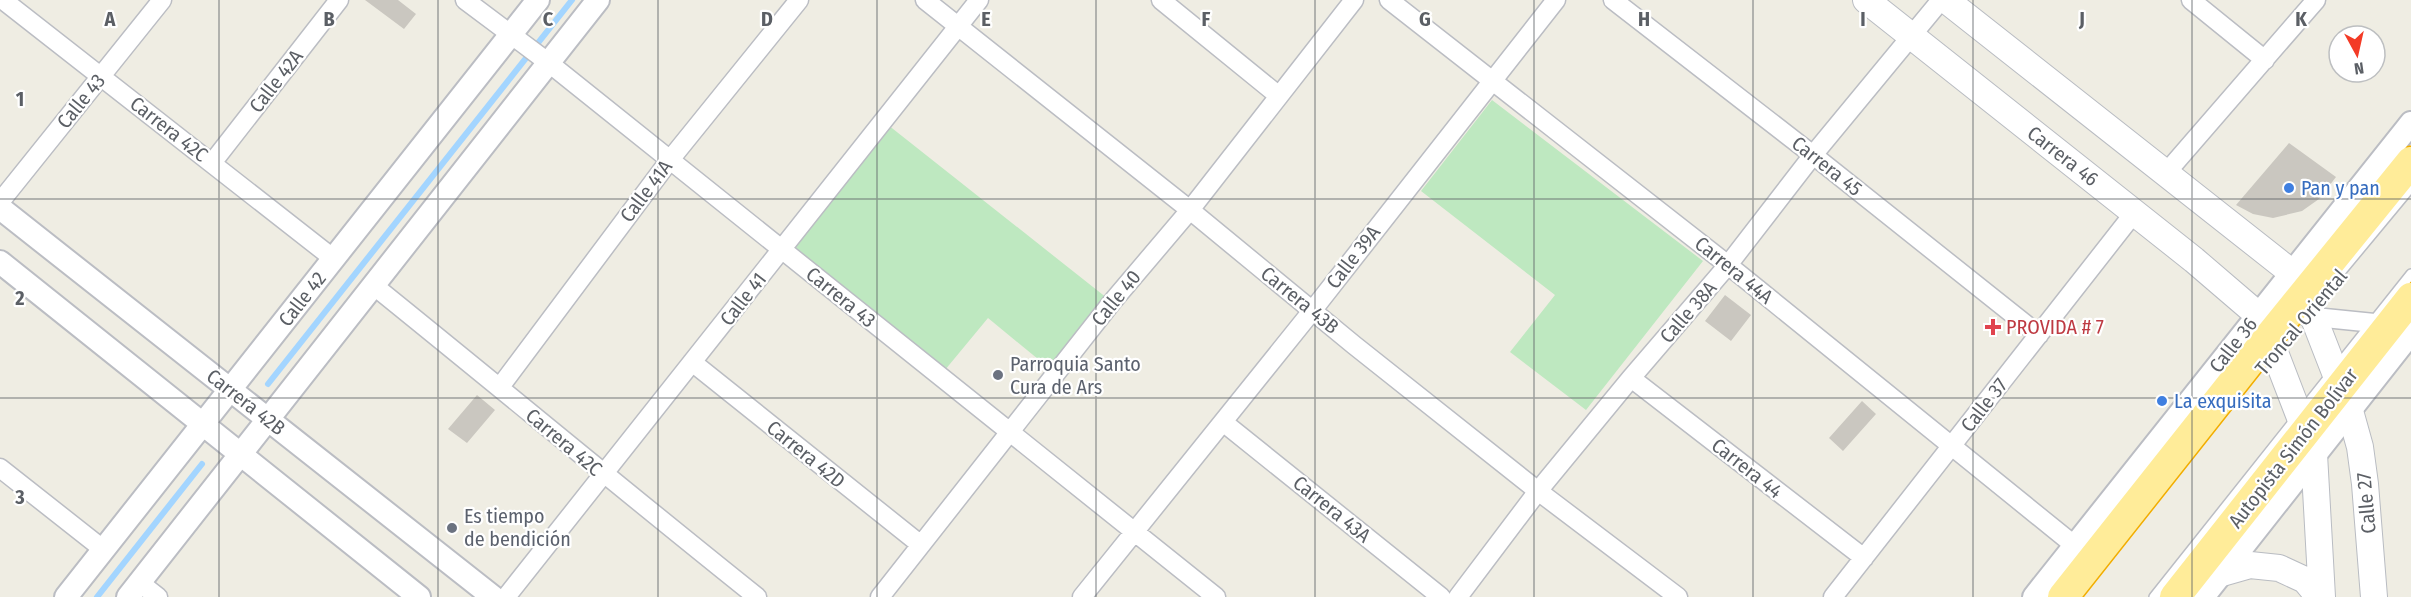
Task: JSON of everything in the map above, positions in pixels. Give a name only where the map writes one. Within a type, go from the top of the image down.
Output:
[{"type":"highway","points":[[2063,597],[2288,321],[2411,162]]},
{"type":"highway","name":"Autopista Simón Bolívar","points":[[2175,597],[2341,390],[2396,327],[2411,298]]},
{"type":"main road","name":"Carrera 46","points":[[1866,0],[2134,213],[2288,321],[2341,390]]},
{"type":"main road","points":[[1946,0],[2166,173],[2288,321]]},
{"type":"main road","name":"Carrera 46","points":[[2288,321],[2306,433]]},
{"type":"main road","name":"Calle 27","points":[[2341,390],[2360,447],[2374,597]]},
{"type":"main road","points":[[2306,433],[2320,597]]},
{"type":"main road","points":[[2222,573],[2250,565],[2279,568],[2305,580],[2320,597]]},
{"type":"street","name":"Carrera 42C","points":[[3,0],[334,258]]},
{"type":"street","name":"Calle 43","points":[[0,202],[162,0]]},
{"type":"street","name":"Calle 42A","points":[[212,163],[339,0]]},
{"type":"street","name":"Carrera 43","points":[[465,0],[782,249],[1216,597]]},
{"type":"street","name":"Calle 42","points":[[66,597],[334,258],[514,39],[538,0]]},
{"type":"street","points":[[158,597],[134,589],[374,285],[545,61],[598,0]]},
{"type":"street","name":"Calle 41A","points":[[500,387],[669,161],[799,0]]},
{"type":"street","name":"Carrera 43B","points":[[925,0],[1538,491],[1678,597]]},
{"type":"street","name":"Calle 41","points":[[506,597],[978,0]]},
{"type":"street","points":[[1161,0],[1279,96]]},
{"type":"street","name":"Calle 40","points":[[880,597],[1112,302],[1190,210],[1354,0]]},
{"type":"street","name":"Carrera 44A","points":[[1389,0],[1728,265],[2074,545]]},
{"type":"street","name":"Calle 39A","points":[[1082,597],[1312,311],[1556,0]]},
{"type":"street","name":"Carrera 45","points":[[1613,0],[2039,335]]},
{"type":"street","name":"Calle 38A","points":[[1458,597],[1538,491],[1728,265],[1813,155],[1941,0]]},
{"type":"street","points":[[2191,0],[2265,60]]},
{"type":"street","points":[[2166,173],[2316,0]]},
{"type":"street","name":"Calle 36","points":[[2034,597],[2074,545],[2288,321],[2411,123]]},
{"type":"street","name":"Carrera 42B","points":[[0,208],[493,597]]},
{"type":"street","name":"Calle 37","points":[[1833,597],[2134,213]]},
{"type":"street","points":[[0,262],[419,597]]},
{"type":"street","name":"Carrera 42C","points":[[374,285],[500,387],[603,475],[757,597]]},
{"type":"street","points":[[2288,321],[2396,327]]},
{"type":"street","name":"Carrera 42D","points":[[692,362],[921,545]]},
{"type":"street","name":"Carrera 44","points":[[1631,378],[1864,558]]},
{"type":"street","name":"Carrera 43A","points":[[1223,422],[1441,597]]},
{"type":"street","points":[[2203,597],[2222,573],[2306,433]]},
{"type":"street","points":[[0,468],[104,550]]},
{"type":"lane","name":"Troncal Oriental","points":[[2288,321],[2344,270],[2411,187]]},
{"type":"lane","points":[[2396,327],[2411,274]]},
{"type":"lane","points":[[2154,597],[2306,433]]},
{"type":"green space","points":[[1492,100],[1703,261],[1586,410],[1510,352],[1555,295],[1421,191]]},
{"type":"green space","points":[[883,121],[1112,302],[1055,373],[988,318],[940,376],[781,249]]},
{"type":"building","points":[[365,0],[398,0],[416,14],[404,29]]},
{"type":"building","name":"Pan y pan","points":[[2289,143],[2336,177],[2319,199],[2302,211],[2273,218],[2253,214],[2236,205]]},
{"type":"building","points":[[1725,295],[1751,315],[1731,341],[1705,321]]},
{"type":"building","points":[[477,395],[495,410],[467,443],[448,429]]},
{"type":"building","points":[[1862,401],[1876,414],[1843,451],[1829,438]]},
{"type":"waterway","points":[[268,384],[572,0]]},
{"type":"waterway","points":[[97,597],[202,464]]},
{"type":"place","name":"Pan y pan","points":[[2289,188]]},
{"type":"place","name":"PROVIDA # 7","points":[[1993,327]]},
{"type":"place","name":"Parroquia Santo Cura de Ars","points":[[998,375]]},
{"type":"place","name":"La exquisita","points":[[2162,401]]},
{"type":"place","name":"Es tiempo de bendición","points":[[452,528]]}]
